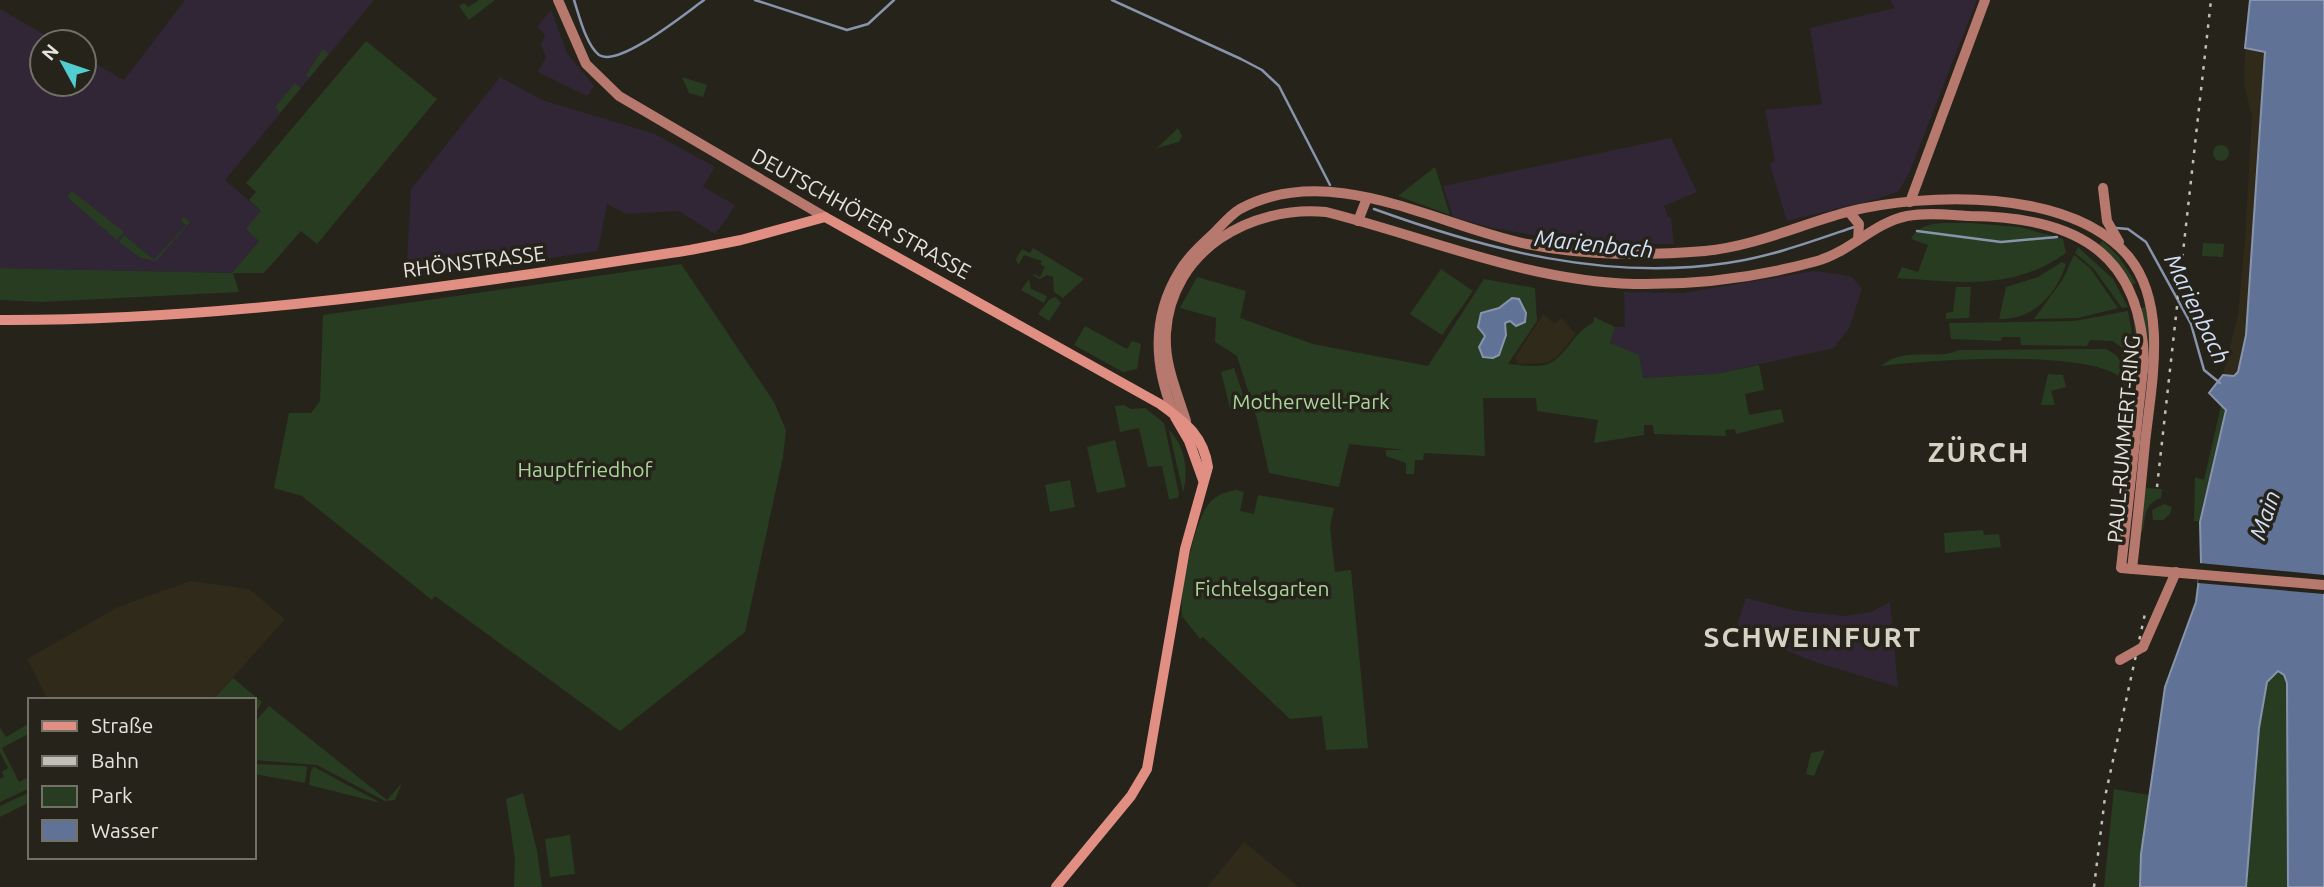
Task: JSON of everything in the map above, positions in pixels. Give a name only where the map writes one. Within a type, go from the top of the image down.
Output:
[{"type":"main road","name":"DEUTSCHHÖFER STRASSE","points":[[558,0],[586,64],[619,96],[825,216],[1119,380],[1186,421]]},
{"type":"main road","points":[[1056,887],[1131,796],[1147,769],[1180,572],[1207,461],[1186,421],[1174,386],[1166,344],[1168,321],[1175,296],[1190,270],[1221,237],[1248,221],[1268,215],[1310,211],[1358,221],[1530,272],[1573,280],[1629,284],[1706,281],[1827,258],[1885,224],[1906,216],[1985,0]]},
{"type":"main road","points":[[2103,188],[2107,221],[2126,254]]},
{"type":"main road","name":"PAUL-RUMMERT-RING","points":[[1174,414],[1163,388],[1157,349],[1160,319],[1170,288],[1188,259],[1229,218],[1264,199],[1285,193],[1312,192],[1367,198],[1527,244],[1599,254],[1677,253],[1740,246],[1849,212],[1911,200],[2012,203],[2045,208],[2090,225],[2126,254],[2141,279],[2149,306],[2153,338],[2142,431],[2121,568],[2132,569],[2142,431],[2144,345],[2139,315],[2128,288],[2113,266],[2093,247],[2068,230],[2047,223],[1998,216],[1906,216]]},
{"type":"main road","points":[[1358,221],[1367,198]]},
{"type":"main road","points":[[1849,212],[1859,224],[1858,240]]},
{"type":"main road","name":"RHÖNSTRASSE","points":[[0,320],[124,318],[315,302],[531,274],[741,240],[825,216]]},
{"type":"main road","points":[[1174,414],[1189,440],[1203,480]]},
{"type":"main road","points":[[2132,569],[2324,585]]},
{"type":"main road","points":[[2120,660],[2144,648],[2176,572]]},
{"type":"shaded area","points":[[185,0],[374,0],[225,180],[261,211],[259,241],[232,273],[0,268],[0,9],[33,28],[28,28],[28,98],[98,98],[98,65],[124,80]]},
{"type":"shaded area","points":[[1890,0],[1977,0],[1909,173],[1899,191],[1787,221],[1770,163],[1775,161],[1765,110],[1822,104],[1810,28],[1895,8]]},
{"type":"shaded area","points":[[551,10],[567,53],[594,86],[587,96],[538,72],[546,57],[541,45],[545,35],[537,27]]},
{"type":"shaded area","points":[[2245,48],[2265,52],[2249,311],[2238,372],[2234,376],[2223,375],[2238,315],[2245,240],[2252,116],[2244,85]]},
{"type":"shaded area","points":[[500,77],[542,100],[655,134],[715,167],[703,187],[735,205],[715,234],[679,211],[626,214],[607,204],[598,251],[406,279],[411,189]]},
{"type":"shaded area","points":[[1671,138],[1697,192],[1664,206],[1671,218],[1674,244],[1584,244],[1493,228],[1453,217],[1443,186]]},
{"type":"shaded area","points":[[1814,271],[1851,276],[1862,289],[1849,328],[1834,348],[1715,374],[1643,378],[1610,343],[1615,327],[1625,327],[1624,292],[1683,293]]},
{"type":"shaded area","points":[[1543,314],[1555,324],[1561,318],[1576,334],[1557,357],[1546,363],[1518,364],[1515,358]]},
{"type":"shaded area","points":[[190,581],[249,589],[285,619],[215,698],[47,698],[27,659],[118,607]]},
{"type":"shaded area","points":[[1746,598],[1796,611],[1844,616],[1871,612],[1890,602],[1898,687],[1821,664],[1735,631]]},
{"type":"shaded area","points":[[1244,842],[1299,887],[1207,887]]},
{"type":"green space","points":[[479,0],[495,0],[469,20],[459,6],[464,3],[468,7]]},
{"type":"green space","points":[[366,41],[437,99],[317,244],[301,231],[264,273],[233,273],[239,292],[41,302],[0,300],[0,268],[232,273],[259,241],[246,229],[261,211],[249,200],[256,192],[246,183]]},
{"type":"green space","points":[[323,49],[329,54],[309,78],[306,75]]},
{"type":"green space","points":[[682,77],[707,85],[703,97],[689,93]]},
{"type":"green space","points":[[295,83],[301,88],[280,113],[275,107]]},
{"type":"green space","points":[[1178,128],[1182,136],[1179,142],[1157,148]]},
{"type":"green space","points":[[2221,145],[2227,147],[2227,159],[2221,161],[2215,159],[2213,153],[2215,147]]},
{"type":"green space","points":[[1435,167],[1450,215],[1398,196]]},
{"type":"green space","points":[[72,191],[124,232],[117,240],[67,197]]},
{"type":"green space","points":[[184,217],[190,222],[156,261],[141,258],[119,242],[124,235],[154,260],[186,225],[181,221]]},
{"type":"green space","points":[[1971,223],[2019,227],[2063,239],[2066,253],[2026,274],[2006,279],[1964,282],[1897,278],[1902,267],[1918,272],[1928,245],[1911,239],[1916,232],[1929,225]]},
{"type":"green space","points":[[2103,241],[2119,257],[2136,283],[2132,285],[2099,244]]},
{"type":"green space","points":[[2203,243],[2224,244],[2223,257],[2202,256]]},
{"type":"green space","points":[[2078,247],[2113,279],[2128,307],[2122,308],[2094,269],[2075,253]]},
{"type":"green space","points":[[1033,248],[1084,279],[1063,298],[1054,292],[1053,277],[1047,275],[1040,279],[1034,276],[1033,274],[1040,277],[1045,267],[1040,264],[1042,261],[1024,255],[1018,265],[1016,259],[1022,249],[1030,253]]},
{"type":"green space","points":[[2074,255],[2090,268],[2118,308],[2078,318],[2034,319],[2063,279]]},
{"type":"green space","points":[[2062,262],[2066,264],[2062,276],[2041,304],[2022,315],[1999,319],[2006,287],[2038,277]]},
{"type":"green space","name":"Hauptfriedhof","points":[[681,264],[774,402],[786,430],[783,457],[745,632],[620,731],[435,596],[432,600],[302,496],[274,488],[289,413],[311,413],[320,401],[323,315]]},
{"type":"green space","points":[[1441,269],[1473,291],[1442,335],[1410,314]]},
{"type":"green space","name":"Motherwell-Park","points":[[1197,277],[1246,291],[1240,318],[1313,344],[1428,366],[1484,279],[1535,288],[1537,321],[1508,364],[1548,364],[1560,355],[1580,332],[1593,323],[1594,317],[1615,327],[1610,343],[1639,355],[1643,378],[1715,374],[1759,365],[1764,390],[1745,394],[1749,415],[1781,409],[1784,422],[1736,434],[1735,429],[1725,430],[1726,436],[1654,434],[1653,425],[1644,425],[1644,435],[1594,443],[1598,420],[1537,411],[1536,398],[1483,398],[1485,456],[1424,453],[1423,460],[1415,460],[1414,474],[1406,474],[1406,463],[1386,456],[1386,450],[1405,450],[1349,444],[1339,487],[1269,473],[1257,419],[1237,356],[1215,342],[1216,318],[1180,308]]},
{"type":"green space","points":[[1029,279],[1031,289],[1047,296],[1044,303],[1021,290]]},
{"type":"green space","points":[[1956,287],[1971,287],[1969,318],[1946,319],[1946,313],[1953,312]]},
{"type":"green space","points":[[1055,297],[1061,303],[1049,321],[1038,314],[1050,299]]},
{"type":"green space","points":[[2154,304],[2159,335],[2156,372],[2136,370],[2136,367],[2132,369],[2121,355],[2126,351],[2113,341],[2090,340],[2087,346],[2021,345],[2020,337],[2002,337],[2001,341],[1951,339],[1949,323],[2074,321],[2128,311],[2136,355],[2133,311]]},
{"type":"green space","points":[[1085,326],[1127,349],[1132,341],[1141,344],[1137,369],[1123,372],[1074,345]]},
{"type":"green space","points":[[2106,349],[2116,355],[2128,372],[2127,393],[2120,377],[2102,368],[2074,363],[1968,359],[1881,366],[1900,357],[1959,350]]},
{"type":"green space","points":[[1234,368],[1247,406],[1231,412],[1221,372]]},
{"type":"green space","points":[[2048,374],[2063,375],[2066,387],[2051,391],[2055,405],[2041,405]]},
{"type":"green space","points":[[1124,405],[1131,409],[1145,408],[1164,423],[1178,498],[1164,500],[1169,499],[1162,466],[1148,467],[1139,428],[1120,432],[1115,406]]},
{"type":"green space","points":[[2221,406],[2225,410],[2199,521],[2194,521],[2195,477],[2204,480]]},
{"type":"green space","points":[[1169,430],[1179,443],[1184,459],[1186,476],[1183,492]]},
{"type":"green space","points":[[1115,440],[1126,487],[1097,493],[1087,447]]},
{"type":"green space","points":[[2127,454],[2130,455],[2115,541]]},
{"type":"green space","points":[[1070,480],[1075,507],[1050,512],[1045,485]]},
{"type":"green space","points":[[2145,488],[2162,489],[2161,498],[2147,509],[2140,537]]},
{"type":"green space","name":"Fichtelsgarten","points":[[1236,490],[1244,492],[1240,511],[1254,514],[1258,495],[1334,508],[1330,527],[1335,572],[1351,570],[1368,748],[1326,750],[1322,716],[1290,719],[1203,637],[1200,639],[1182,616],[1189,559],[1203,514],[1214,499]]},
{"type":"green space","points":[[2164,504],[2172,507],[2170,514],[2163,520],[2153,520],[2152,510]]},
{"type":"green space","points":[[1983,530],[1984,535],[1999,534],[2001,547],[1945,553],[1944,533]]},
{"type":"green space","points":[[2278,671],[2284,675],[2287,683],[2288,887],[2246,887],[2259,728],[2267,682]]},
{"type":"green space","points":[[233,678],[262,702],[256,712],[256,698],[215,698]]},
{"type":"green space","points":[[269,706],[387,800],[402,783],[395,800],[385,801],[317,765],[256,760],[256,721]]},
{"type":"green space","points":[[28,724],[28,734],[2,748],[19,782],[28,778],[28,789],[0,802],[0,779],[4,777],[2,772],[8,768],[0,753],[0,728],[6,737]]},
{"type":"green space","points":[[1825,750],[1814,776],[1806,774],[1811,753]]},
{"type":"green space","points":[[256,764],[305,766],[305,783],[256,774]]},
{"type":"green space","points":[[314,767],[381,803],[309,785]]},
{"type":"green space","points":[[2114,789],[2149,795],[2140,887],[2104,887]]},
{"type":"green space","points":[[28,793],[28,803],[0,817],[0,806]]},
{"type":"green space","points":[[523,793],[537,851],[542,887],[514,887],[515,859],[506,799]]},
{"type":"green space","points":[[570,835],[575,874],[550,877],[545,839]]},
{"type":"water","name":"Main","points":[[2250,0],[2324,0],[2324,887],[2288,887],[2287,683],[2284,675],[2278,671],[2267,682],[2259,728],[2246,887],[2140,887],[2141,854],[2165,687],[2196,602],[2201,563],[2200,522],[2226,410],[2209,393],[2223,375],[2234,376],[2238,372],[2246,335],[2265,52],[2245,48]]},
{"type":"water","points":[[1512,298],[1519,299],[1526,313],[1525,322],[1516,326],[1510,321],[1505,323],[1506,335],[1499,355],[1493,358],[1483,357],[1479,347],[1485,336],[1478,327],[1481,313],[1499,308]]},
{"type":"pier","points":[[2199,563],[2324,575],[2324,594],[2198,583]]},
{"type":"waterway","name":"Marienbach","points":[[574,0],[590,44],[599,55],[609,57],[621,54],[653,37],[704,0]]},
{"type":"waterway","name":"Marienbach","points":[[755,0],[847,30],[868,24],[894,0]]},
{"type":"waterway","name":"Marienbach","points":[[1112,0],[1262,70],[1279,86],[1330,185]]},
{"type":"waterway","name":"Marienbach","points":[[1374,209],[1503,249],[1592,265],[1637,268],[1682,268],[1759,257],[1854,227]]},
{"type":"waterway","name":"Marienbach","points":[[2116,228],[2128,229],[2146,242],[2191,324],[2204,370],[2220,383]]},
{"type":"waterway","name":"Marienbach","points":[[1917,231],[2001,242],[2057,237]]},
{"type":"railway","points":[[2157,487],[2211,0]]},
{"type":"railway","points":[[2094,887],[2105,797],[2146,609]]},
{"type":"district","name":"ZÜRCH","points":[[1979,452]]},
{"type":"district","name":"SCHWEINFURT","points":[[1813,637]]}]
